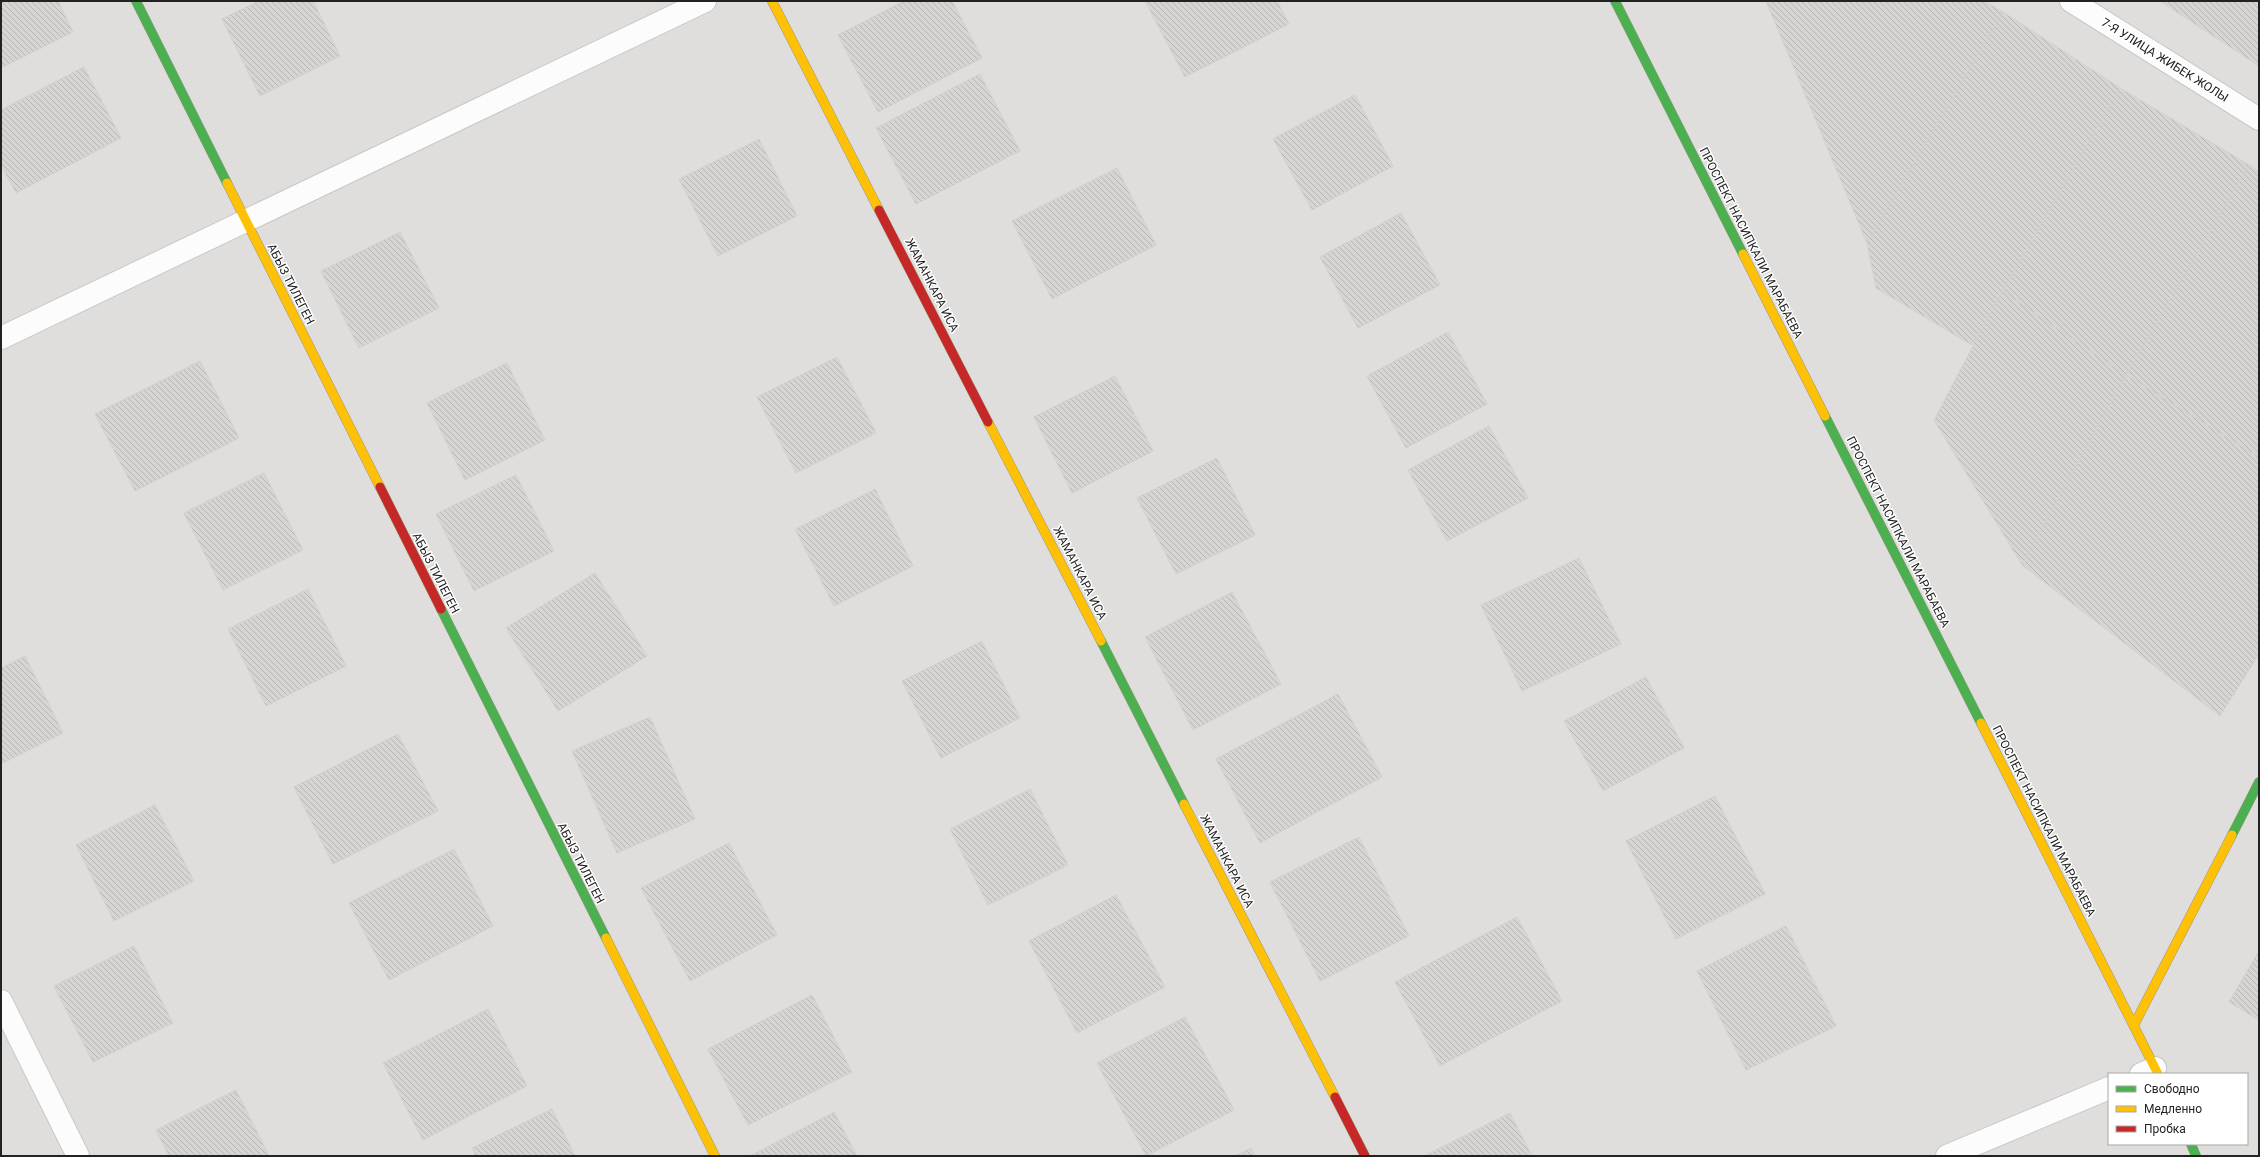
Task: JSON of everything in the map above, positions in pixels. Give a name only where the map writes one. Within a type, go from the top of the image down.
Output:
[{"type":"street","name":"АБЫЗ ТИЛЕГЕН","points":[[136,1],[715,1156]]},
{"type":"street","points":[[1,338],[706,1]]},
{"type":"street","name":"ЖАМАНКАРА ИСА","points":[[772,1],[1365,1156]]},
{"type":"street","name":"ПРОСПЕКТ НАСИПКАЛИ МАРАБАЕВА","points":[[1615,1],[2134,1025],[2151,1072]]},
{"type":"street","name":"7-Я УЛИЦА ЖИБЕК ЖОЛЫ","points":[[2070,1],[2259,119]]},
{"type":"street","points":[[2134,1025],[2255,796]]},
{"type":"street","points":[[1,1001],[78,1156]]},
{"type":"street","points":[[1947,1156],[2108,1088]]},
{"type":"street","points":[[2191,1145],[2196,1156]]},
{"type":"shaded area","points":[[1,1],[2259,1],[2259,1156],[1,1156]]},
{"type":"building","points":[[1,1],[58,1],[73,32],[1,68]]},
{"type":"building","points":[[259,1],[313,1],[340,56],[260,96],[222,19]]},
{"type":"building","points":[[904,1],[952,1],[982,58],[878,112],[838,35]]},
{"type":"building","points":[[1145,1],[1277,1],[1289,24],[1185,77]]},
{"type":"building","points":[[1766,1],[1984,1],[2003,12],[1867,243]]},
{"type":"building","points":[[2160,1],[2259,1],[2259,66]]},
{"type":"building","points":[[2003,12],[2120,88],[1972,345],[1876,288],[1867,243]]},
{"type":"building","points":[[84,67],[121,138],[16,193],[1,165],[1,110]]},
{"type":"building","points":[[980,74],[1020,151],[916,204],[876,128]]},
{"type":"building","points":[[2120,88],[2249,165],[2126,375],[2002,291]]},
{"type":"building","points":[[1355,95],[1393,166],[1312,210],[1273,139]]},
{"type":"building","points":[[759,139],[797,216],[718,256],[679,179]]},
{"type":"building","points":[[2249,165],[2259,172],[2259,457],[2126,375]]},
{"type":"building","points":[[1117,168],[1156,245],[1052,299],[1012,221]]},
{"type":"building","points":[[1401,213],[1440,285],[1358,328],[1320,257]]},
{"type":"building","points":[[400,232],[439,308],[359,348],[321,271]]},
{"type":"building","points":[[2002,291],[2126,375],[2022,565],[1934,420]]},
{"type":"building","points":[[1448,332],[1487,404],[1406,448],[1367,376]]},
{"type":"building","points":[[837,357],[876,433],[796,473],[757,397]]},
{"type":"building","points":[[200,361],[239,438],[135,491],[95,414]]},
{"type":"building","points":[[507,363],[545,440],[465,480],[427,403]]},
{"type":"building","points":[[2126,375],[2259,457],[2259,654],[2220,716],[2022,565]]},
{"type":"building","points":[[1115,376],[1153,451],[1072,493],[1034,417]]},
{"type":"building","points":[[1489,426],[1528,498],[1447,541],[1408,470]]},
{"type":"building","points":[[1217,458],[1255,535],[1176,574],[1137,498]]},
{"type":"building","points":[[264,473],[303,550],[223,590],[184,513]]},
{"type":"building","points":[[516,475],[554,551],[474,591],[436,514]]},
{"type":"building","points":[[875,489],[913,566],[834,606],[795,529]]},
{"type":"building","points":[[1579,558],[1621,644],[1522,691],[1481,605]]},
{"type":"building","points":[[595,573],[647,656],[558,711],[506,628]]},
{"type":"building","points":[[308,589],[346,666],[266,706],[228,629]]},
{"type":"building","points":[[1232,592],[1281,684],[1193,730],[1145,637]]},
{"type":"building","points":[[982,641],[1020,718],[941,758],[902,681]]},
{"type":"building","points":[[25,656],[63,733],[1,764],[1,668]]},
{"type":"building","points":[[1646,677],[1684,748],[1603,791],[1564,721]]},
{"type":"building","points":[[1338,694],[1382,777],[1260,843],[1216,759]]},
{"type":"building","points":[[650,717],[695,819],[617,853],[572,751]]},
{"type":"building","points":[[398,734],[438,811],[333,864],[294,787]]},
{"type":"building","points":[[1030,789],[1068,865],[988,905],[950,829]]},
{"type":"building","points":[[1715,796],[1765,894],[1676,939],[1626,841]]},
{"type":"building","points":[[155,805],[194,881],[114,921],[76,845]]},
{"type":"building","points":[[1359,837],[1409,936],[1320,981],[1270,882]]},
{"type":"building","points":[[729,843],[777,935],[690,981],[641,888]]},
{"type":"building","points":[[454,849],[493,926],[389,980],[349,903]]},
{"type":"building","points":[[1116,895],[1165,987],[1077,1033],[1029,941]]},
{"type":"building","points":[[1517,917],[1562,1001],[1440,1066],[1395,982]]},
{"type":"building","points":[[1786,926],[1836,1026],[1746,1070],[1697,971]]},
{"type":"building","points":[[134,946],[173,1023],[93,1062],[54,986]]},
{"type":"building","points":[[2259,951],[2259,1020],[2229,1002]]},
{"type":"building","points":[[812,995],[852,1072],[748,1125],[708,1049]]},
{"type":"building","points":[[488,1009],[527,1086],[423,1140],[383,1063]]},
{"type":"building","points":[[1185,1017],[1234,1110],[1146,1156],[1097,1063]]},
{"type":"building","points":[[236,1090],[269,1156],[169,1156],[156,1130]]},
{"type":"building","points":[[552,1109],[575,1156],[476,1156],[472,1148]]},
{"type":"building","points":[[834,1112],[857,1156],[750,1156]]},
{"type":"building","points":[[1510,1113],[1532,1156],[1424,1156]]},
{"type":"building","points":[[1251,1148],[1255,1156],[1235,1156]]},
{"type":"traffic: fast","points":[[136,1],[227,183]]},
{"type":"traffic: fast","points":[[1615,1],[1743,254]]},
{"type":"traffic: fast","points":[[1825,416],[1981,723]]},
{"type":"traffic: fast","points":[[441,609],[606,938]]},
{"type":"traffic: fast","points":[[1101,641],[1184,804]]},
{"type":"traffic: fast","points":[[2232,835],[2259,782]]},
{"type":"traffic: fast","points":[[2191,1145],[2196,1156]]},
{"type":"traffic: slow","points":[[772,1],[879,210]]},
{"type":"traffic: slow","points":[[227,183],[380,487]]},
{"type":"traffic: slow","points":[[1743,254],[1825,416]]},
{"type":"traffic: slow","points":[[988,422],[1101,641]]},
{"type":"traffic: slow","points":[[1981,723],[2157,1073]]},
{"type":"traffic: slow","points":[[1184,804],[1335,1097]]},
{"type":"traffic: slow","points":[[2134,1025],[2232,835]]},
{"type":"traffic: slow","points":[[606,938],[715,1156]]},
{"type":"traffic: jam","points":[[879,210],[988,422]]},
{"type":"traffic: jam","points":[[380,487],[441,609]]},
{"type":"traffic: jam","points":[[1335,1097],[1365,1156]]}]
